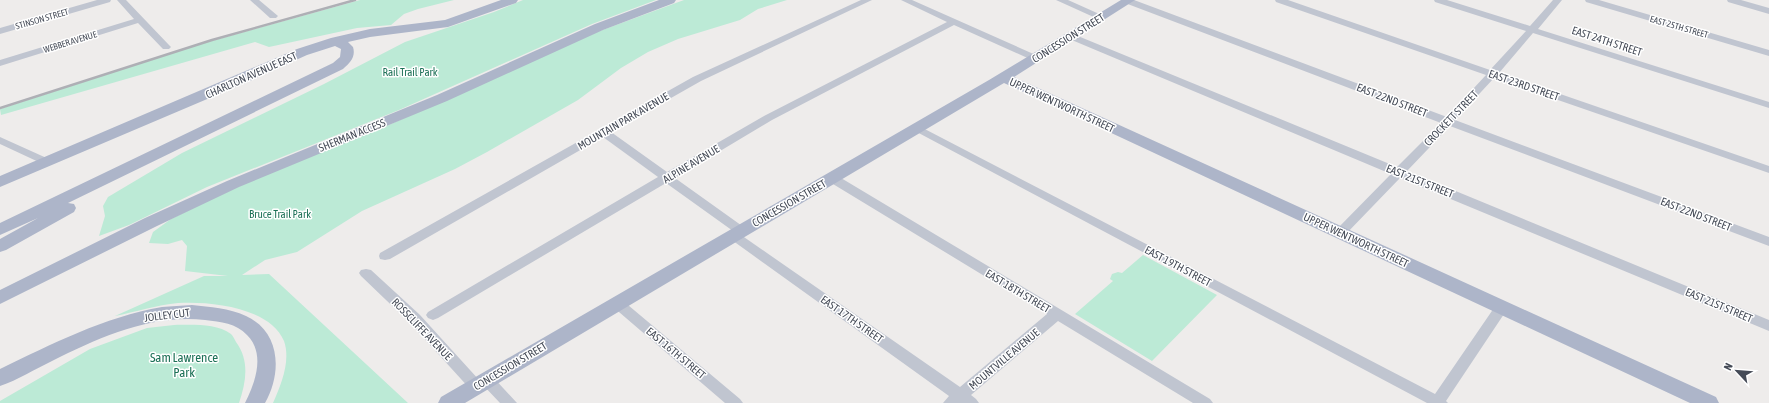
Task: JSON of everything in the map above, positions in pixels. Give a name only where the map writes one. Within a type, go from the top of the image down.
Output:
[{"type":"main road","name":"CHARLTON AVENUE EAST","points":[[0,182],[247,77],[302,52],[336,41],[370,33],[448,23],[512,0]]},
{"type":"main road","name":"SHERMAN ACCESS","points":[[0,298],[151,222],[233,184],[442,98],[599,27],[670,0]]},
{"type":"main road","name":"CONCESSION STREET","points":[[448,403],[917,128],[1129,0]]},
{"type":"main road","points":[[309,80],[328,76],[342,69],[352,62],[363,43],[392,31]]},
{"type":"main road","points":[[0,230],[129,166],[194,138],[338,66],[348,55],[347,47],[336,41],[334,60],[328,67],[309,80]]},
{"type":"main road","points":[[247,77],[263,74],[301,58],[317,54],[330,55],[334,60]]},
{"type":"main road","name":"UPPER WENTWORTH STREET","points":[[1003,77],[1709,403]]},
{"type":"main road","points":[[0,246],[151,164],[194,138]]},
{"type":"main road","name":"SHERMAN ACCESS","points":[[0,302],[37,280]]},
{"type":"main road","name":"JOLLEY CUT","points":[[0,378],[98,332],[138,319],[157,315],[193,312],[228,316],[251,327],[259,335],[264,344],[267,356],[267,369],[264,384],[256,403]]},
{"type":"street","name":"STINSON STREET","points":[[0,31],[79,4],[107,0]]},
{"type":"street","points":[[121,0],[166,47]]},
{"type":"street","points":[[254,0],[273,16]]},
{"type":"street","name":"MOUNTAIN PARK AVENUE","points":[[385,256],[709,73],[868,0]]},
{"type":"street","points":[[905,0],[1035,58]]},
{"type":"street","points":[[1060,0],[1101,17]]},
{"type":"street","name":"EAST 22ND STREET","points":[[1129,0],[1769,242]]},
{"type":"street","name":"EAST 23RD STREET","points":[[1279,0],[1769,170]]},
{"type":"street","name":"EAST 24TH STREET","points":[[1438,0],[1769,105]]},
{"type":"street","name":"CROCKETT STREET","points":[[1340,233],[1492,74],[1558,0]]},
{"type":"street","name":"EAST 25TH STREET","points":[[1589,0],[1769,53]]},
{"type":"street","points":[[1731,0],[1769,11]]},
{"type":"street","name":"WEBBER AVENUE","points":[[0,63],[140,20]]},
{"type":"street","name":"ALPINE AVENUE","points":[[434,315],[782,110],[954,22]]},
{"type":"street","name":"EAST 21ST STREET","points":[[1070,36],[1769,326]]},
{"type":"street","name":"EAST 19TH STREET","points":[[917,128],[1438,403]]},
{"type":"street","name":"EAST 17TH STREET","points":[[603,132],[667,178],[737,233],[960,400]]},
{"type":"street","points":[[0,140],[47,162]]},
{"type":"street","name":"EAST 18TH STREET","points":[[832,178],[1205,403]]},
{"type":"street","name":"ROSSCLIFFE AVENUE","points":[[366,273],[481,383],[510,403]]},
{"type":"street","name":"EAST 16TH STREET","points":[[617,303],[735,403]]},
{"type":"street","points":[[1438,403],[1502,308]]},
{"type":"street","name":"MOUNTVILLE AVENUE","points":[[960,400],[1057,314]]},
{"type":"green space","points":[[360,0],[454,0],[404,14],[391,25],[357,28],[269,47],[255,42],[1,115],[0,109],[197,45]]},
{"type":"green space","name":"Rail Trail Park","points":[[523,0],[656,0],[592,24],[399,110],[207,187],[129,225],[99,236],[105,216],[103,206],[108,197],[182,153],[324,84],[405,42],[494,12]]},
{"type":"green space","name":"Bruce Trail Park","points":[[684,0],[787,0],[758,9],[740,20],[678,39],[648,52],[621,68],[578,100],[487,152],[455,169],[362,211],[297,252],[265,260],[242,275],[269,274],[408,403],[273,403],[282,381],[286,365],[286,349],[284,341],[277,330],[266,320],[237,308],[206,303],[178,303],[115,316],[204,276],[228,276],[185,271],[187,246],[182,240],[168,244],[149,243],[153,232],[171,219],[284,166],[382,128],[589,35]]},
{"type":"green space","points":[[1143,255],[1217,295],[1152,361],[1075,314],[1113,281],[1110,279],[1112,274],[1118,272],[1122,273]]},
{"type":"green space","name":"Sam Lawrence Park","points":[[174,325],[211,326],[225,330],[232,335],[240,349],[245,364],[245,379],[239,403],[0,403],[0,401],[90,349],[147,328]]},
{"type":"railway","points":[[0,108],[212,40],[355,0]]}]
